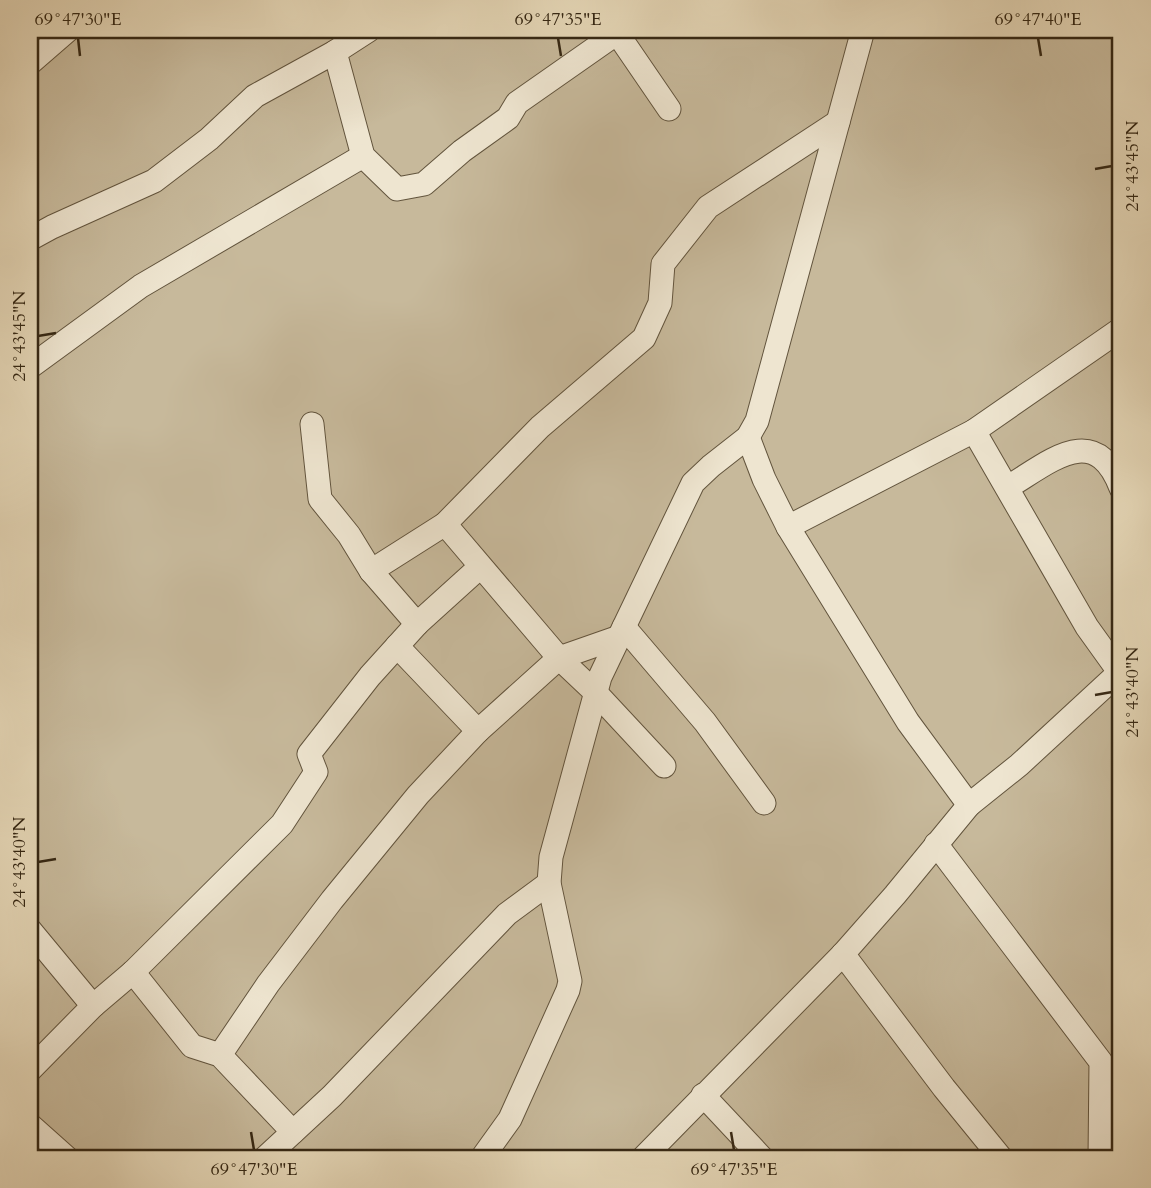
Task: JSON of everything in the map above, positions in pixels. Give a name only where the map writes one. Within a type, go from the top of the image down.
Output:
[{"type":"street","points":[[30,63],[68,30]]},
{"type":"street","points":[[30,239],[154,181],[209,139],[255,96],[369,30]]},
{"type":"street","points":[[482,1158],[510,1119],[568,990],[570,981],[549,883],[551,857],[600,677],[694,483],[710,466],[748,437],[757,421],[863,30]]},
{"type":"street","points":[[335,52],[363,156],[397,189],[424,184],[462,151],[508,118],[517,103],[616,31],[669,108]]},
{"type":"street","points":[[371,571],[446,524],[540,427],[644,338],[660,303],[663,264],[708,207],[838,121]]},
{"type":"street","points":[[30,367],[141,286],[363,156]]},
{"type":"street","points":[[788,527],[974,430],[1121,329]]},
{"type":"street","points":[[312,424],[320,499],[349,535],[371,571],[417,624]]},
{"type":"street","points":[[643,1158],[843,954],[969,805],[1019,765],[1121,672],[1087,627],[1058,580],[1009,487],[974,430]]},
{"type":"street","points":[[748,437],[764,479],[788,527],[908,722],[969,805]]},
{"type":"street","points":[[1009,487],[1065,454],[1084,450],[1104,458],[1121,488]]},
{"type":"street","points":[[446,524],[559,658],[596,693],[664,766]]},
{"type":"street","points":[[30,1070],[282,824],[316,772],[309,754],[417,624],[480,567]]},
{"type":"street","points":[[220,1055],[268,984],[332,900],[418,795],[478,731],[559,658],[622,632]]},
{"type":"street","points":[[622,632],[705,722],[764,803]]},
{"type":"street","points":[[397,646],[478,731]]},
{"type":"street","points":[[936,844],[1101,1062],[1100,1158]]},
{"type":"street","points":[[265,1158],[342,1086],[507,914],[549,883]]},
{"type":"street","points":[[30,930],[93,1006]]},
{"type":"street","points":[[843,954],[944,1088],[1001,1158]]},
{"type":"street","points":[[133,972],[192,1046],[220,1055],[293,1132]]},
{"type":"street","points":[[703,1095],[762,1158]]},
{"type":"street","points":[[30,1125],[67,1158]]},
{"type":"shaded area","points":[[30,30],[1121,30],[1121,1158],[30,1158]]}]
